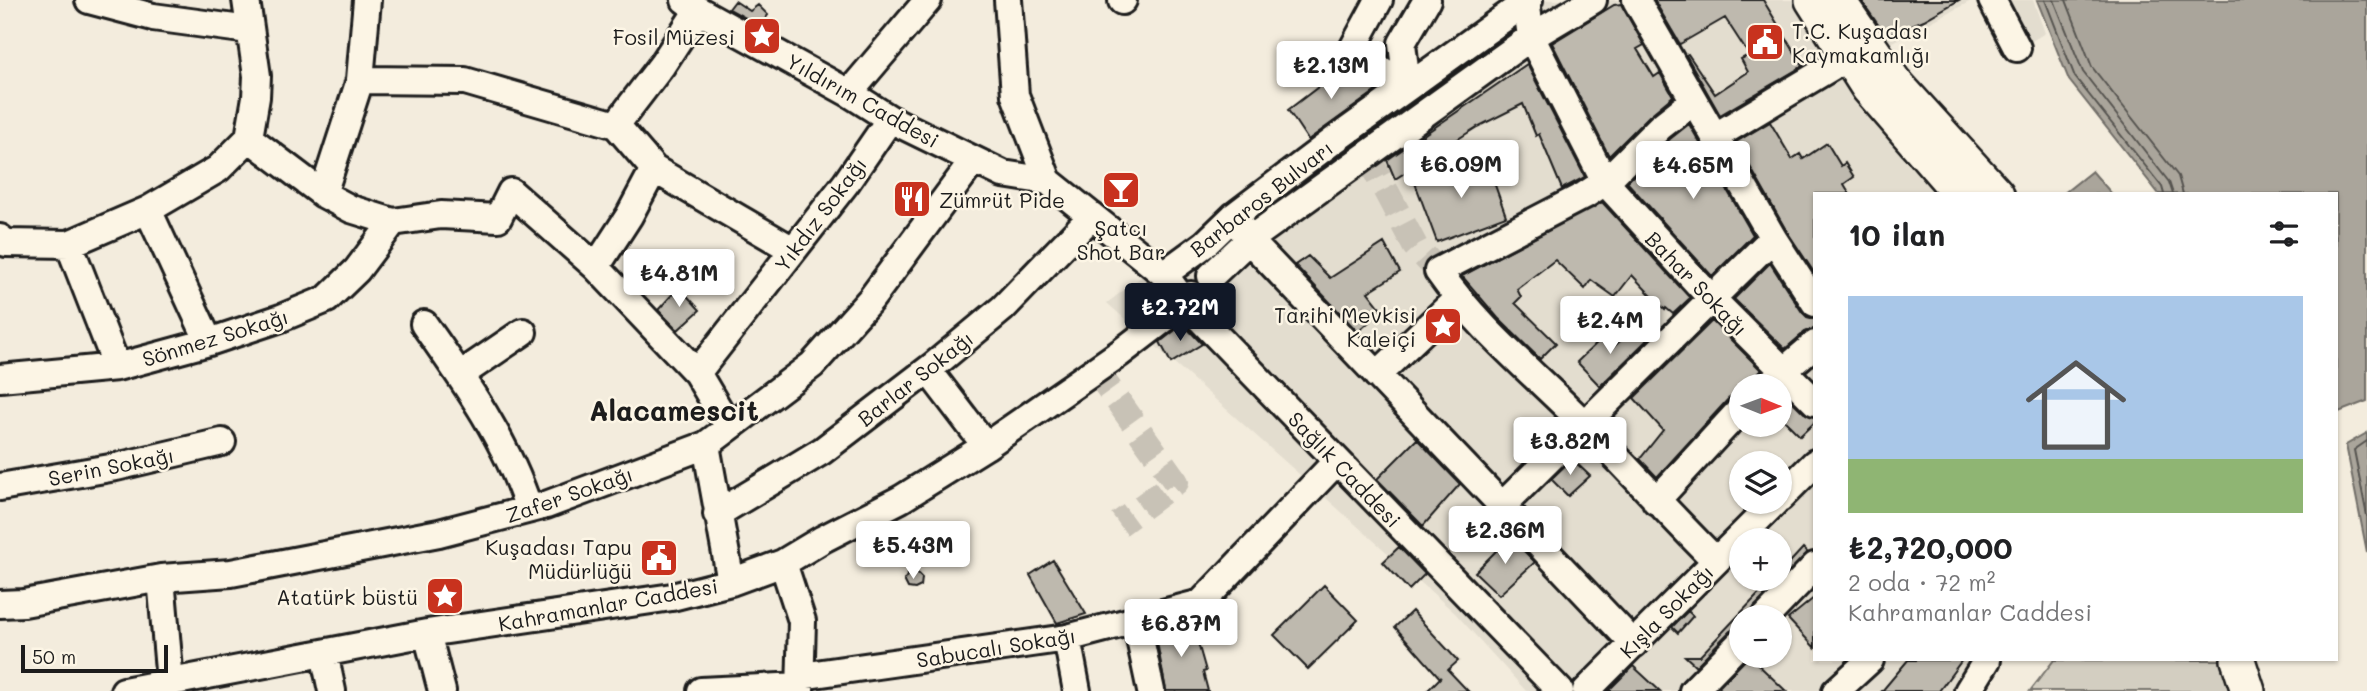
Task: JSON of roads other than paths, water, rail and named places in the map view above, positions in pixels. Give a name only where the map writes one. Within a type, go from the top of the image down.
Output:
[{"type":"main road","points":[[1812,0],[1853,73],[1958,192]]},
{"type":"main road","points":[[1838,0],[1894,81],[1995,192]]},
{"type":"main road","points":[[2238,661],[2248,691]]},
{"type":"main road","points":[[2259,661],[2268,691]]},
{"type":"street","points":[[89,0],[153,17],[249,30]]},
{"type":"street","points":[[0,238],[6,243],[69,244],[148,210],[218,169],[249,138],[256,97],[257,76],[246,0]]},
{"type":"street","points":[[323,194],[360,80],[367,0]]},
{"type":"street","points":[[849,93],[928,0]]},
{"type":"street","points":[[1008,0],[1014,95],[1048,181]]},
{"type":"street","points":[[1379,0],[1352,50],[1406,87]]},
{"type":"street","points":[[1406,87],[1402,43],[1427,0]]},
{"type":"street","name":"Barbaros Bulvarı","points":[[1211,276],[1249,240],[1531,37],[1593,0]]},
{"type":"street","points":[[1636,0],[1773,238],[1813,300]]},
{"type":"street","points":[[1992,0],[2017,48]]},
{"type":"street","name":"Barbaros Bulvarı","points":[[1164,274],[1205,244],[1234,216],[1406,87],[1527,1]]},
{"type":"street","name":"Bahar Sokağı","points":[[1527,1],[1531,37],[1605,182],[1711,299],[1770,374]]},
{"type":"street","points":[[616,125],[662,65],[691,5]]},
{"type":"street","name":"Yıldırım Caddesi","points":[[691,5],[849,93],[890,119],[1003,174],[1048,181]]},
{"type":"street","points":[[1716,136],[1853,73]]},
{"type":"street","points":[[360,80],[465,81],[616,125],[654,169],[793,250]]},
{"type":"street","points":[[1693,101],[1660,127],[1605,182],[1438,271],[1457,299],[1585,425],[1716,561]]},
{"type":"street","name":"Yıkdız Sokağı","points":[[697,373],[846,183],[890,119]]},
{"type":"street","points":[[249,138],[323,194],[351,209],[393,222],[441,215],[498,218],[512,192],[596,267],[697,373],[729,427]]},
{"type":"street","name":"Zafer Sokağı","points":[[0,604],[24,603],[161,578],[244,570],[439,533],[529,509],[706,445],[812,365],[871,299],[975,160]]},
{"type":"street","points":[[596,267],[629,216],[654,169]]},
{"type":"street","name":"Sağlık Caddesi","points":[[1048,181],[1164,274],[1337,461],[1560,691]]},
{"type":"street","points":[[148,210],[209,342]]},
{"type":"street","name":"Barlar Sokağı","points":[[717,514],[822,451],[928,370],[1003,308],[1092,216]]},
{"type":"street","points":[[1234,216],[1249,240],[1634,644]]},
{"type":"street","name":"Sönmez Sokağı","points":[[0,378],[117,367],[209,342],[281,318],[327,299],[357,270],[393,222]]},
{"type":"street","points":[[1501,507],[1773,238]]},
{"type":"street","points":[[69,244],[117,367]]},
{"type":"street","name":"Kahramanlar Caddesi","points":[[146,688],[427,634],[672,597],[731,582],[783,563],[901,499],[986,446],[1120,353],[1188,299]]},
{"type":"street","points":[[1377,375],[1457,299]]},
{"type":"street","points":[[424,324],[460,375],[502,444],[521,483],[529,509]]},
{"type":"street","points":[[460,375],[523,332]]},
{"type":"street","points":[[1780,374],[1813,346]]},
{"type":"street","points":[[928,370],[986,446]]},
{"type":"street","name":"Bahar Sokağı","points":[[1792,389],[1813,401]]},
{"type":"street","points":[[1656,501],[1729,422]]},
{"type":"street","name":"Serin Sokağı","points":[[0,487],[116,467],[222,442]]},
{"type":"street","points":[[706,445],[731,582]]},
{"type":"street","name":"Sabucalı Sokağı","points":[[701,691],[801,684],[1067,638],[1201,603],[1337,461]]},
{"type":"street","points":[[1792,486],[1813,465]]},
{"type":"street","name":"Kışla Sokağı","points":[[1586,691],[1763,514]]},
{"type":"street","points":[[783,563],[802,621],[801,684]]},
{"type":"street","points":[[1778,605],[1813,568]]},
{"type":"street","points":[[146,688],[161,578]]},
{"type":"street","points":[[1136,620],[1151,691]]},
{"type":"street","points":[[427,634],[442,691]]},
{"type":"street","points":[[1067,638],[1077,691]]},
{"type":"street","points":[[324,653],[332,691]]},
{"type":"street","points":[[1693,691],[1729,654]]},
{"type":"street","points":[[1836,691],[1869,661]]},
{"type":"street","points":[[1968,691],[1986,661]]},
{"type":"water","points":[[2037,0],[2367,0],[2367,401],[2338,412],[2338,192],[2157,192],[2069,80]]},
{"type":"water","points":[[2092,171],[2110,192],[2066,192]]},
{"type":"water","points":[[2367,433],[2367,552],[2346,445]]},
{"type":"tunnel","points":[[1367,155],[1415,246],[1438,271]]},
{"type":"tunnel","points":[[1095,369],[1176,482],[1119,524]]},
{"type":"place","name":"Fosil Müzesi","points":[[762,36]]},
{"type":"place","name":"T.C. Kuşadası Kaymakamlığı","points":[[1765,42]]},
{"type":"place","name":"Şatcı Shot Bar","points":[[1121,190]]},
{"type":"place","name":"Zümrüt Pide","points":[[912,199]]},
{"type":"place","name":"Tarihi Mevkisi Kaleiçi","points":[[1443,326]]},
{"type":"place","name":"Kuşadası Tapu Müdürlüğü","points":[[659,558]]},
{"type":"place","name":"Atatürk büstü","points":[[445,596]]},
{"type":"district","name":"Alacamescit","points":[[674,410]]}]
